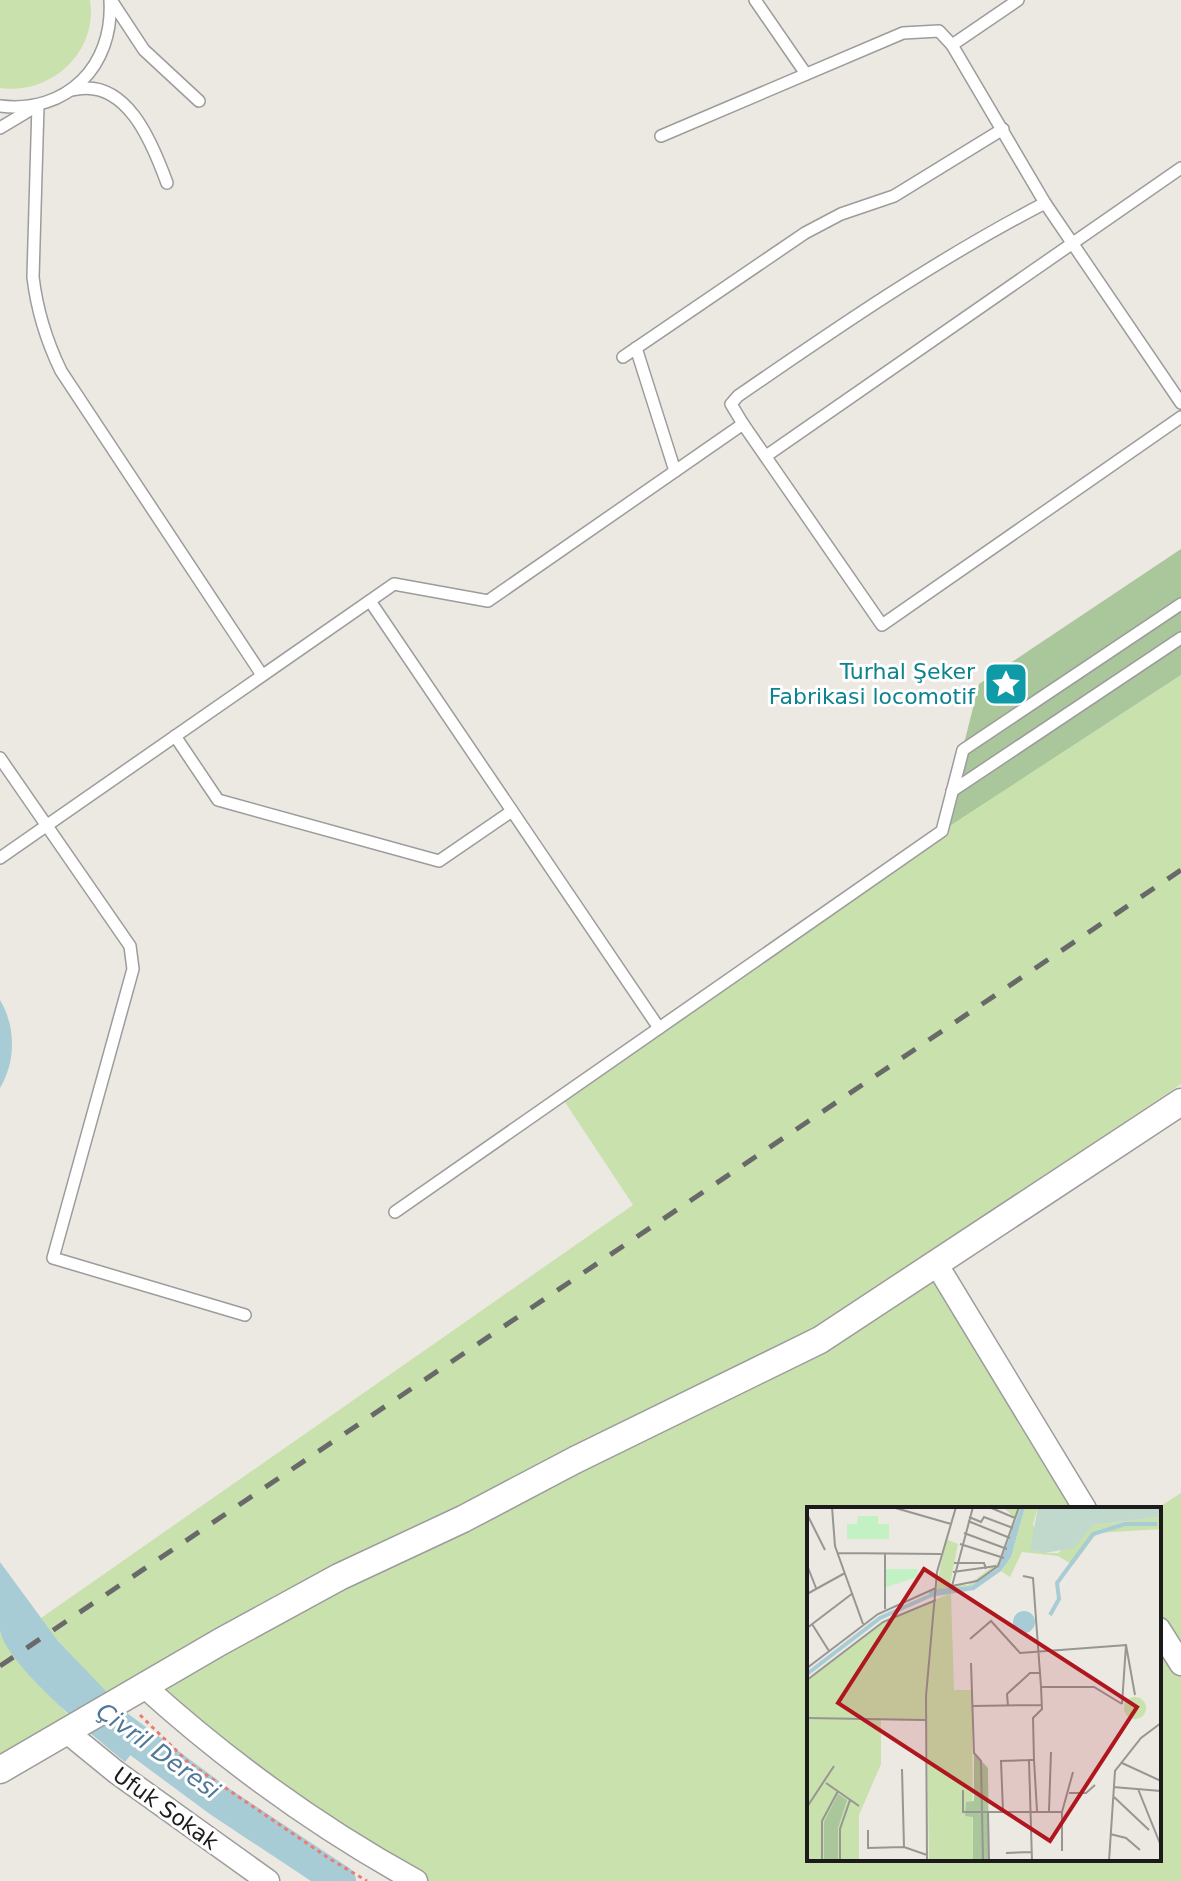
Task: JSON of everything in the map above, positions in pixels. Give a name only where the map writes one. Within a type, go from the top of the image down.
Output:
[{"type":"street","points":[[0,1770],[73,1729],[137,1699],[339,1577],[399,1537],[540,1461],[812,1328],[1181,1084]]},
{"type":"street","points":[[339,1577],[439,1531],[575,1460],[780,1362],[937,1265],[1181,1102]]},
{"type":"street","points":[[937,1265],[1084,1507]]},
{"type":"street","points":[[1161,1632],[1181,1664]]},
{"type":"street","points":[[137,1699],[189,1726],[303,1812],[416,1881]]},
{"type":"street","name":"Ufuk Sokak","points":[[73,1729],[116,1772],[268,1881]]},
{"type":"lane","points":[[70,91],[89,72],[103,50],[109,33],[111,0]]},
{"type":"lane","points":[[111,0],[144,50],[199,101]]},
{"type":"lane","points":[[755,0],[806,74]]},
{"type":"lane","points":[[952,45],[1018,0]]},
{"type":"lane","points":[[661,136],[903,33],[939,31],[952,45],[1045,203],[1181,403]]},
{"type":"lane","points":[[0,128],[38,105],[70,91],[86,87],[103,90],[118,99],[144,131],[167,183]]},
{"type":"lane","points":[[0,106],[20,108],[38,105]]},
{"type":"lane","points":[[38,105],[32,266],[36,304],[50,349],[61,371],[262,675]]},
{"type":"lane","points":[[623,357],[805,233],[841,214],[894,196],[1003,129]]},
{"type":"lane","points":[[766,456],[1181,168]]},
{"type":"lane","points":[[1045,203],[887,293],[738,396],[731,404],[743,424],[882,625],[1181,417]]},
{"type":"lane","points":[[636,348],[675,471]]},
{"type":"lane","points":[[0,858],[394,584],[488,601],[743,424]]},
{"type":"lane","points":[[370,601],[659,1028]]},
{"type":"lane","points":[[395,1212],[942,831],[963,750],[1181,604]]},
{"type":"lane","points":[[952,791],[1181,638]]},
{"type":"lane","points":[[175,736],[218,800],[439,861],[512,811]]},
{"type":"lane","points":[[0,758],[130,946],[133,958],[133,969],[53,1258],[245,1315]]},
{"type":"path","points":[[137,1699],[189,1763],[367,1881]]},
{"type":"green space","points":[[0,0],[90,0],[91,19],[78,53],[53,77],[37,85],[0,88]]},
{"type":"green space","points":[[1181,549],[1181,675],[942,831],[979,684]]},
{"type":"green space","points":[[1181,675],[1181,1084],[929,1253],[1084,1507],[807,1507],[807,1861],[1161,1861],[1159,1507],[1181,1493],[1181,1881],[416,1881],[144,1686],[116,1703],[58,1641],[41,1618],[633,1205],[561,1096],[942,831]]},
{"type":"green space","points":[[0,1632],[21,1665],[70,1717],[0,1770]]},
{"type":"water","points":[[0,1000],[9,1021],[12,1044],[9,1067],[0,1088]]},
{"type":"water","points":[[0,1562],[58,1641],[147,1734],[125,1762],[55,1701],[19,1664],[7,1646],[0,1631]]},
{"type":"waterway","name":"Çivril Deresi","points":[[107,1718],[219,1801],[340,1881]]},
{"type":"railway","points":[[0,1666],[1181,870]]},
{"type":"place","name":"Turhal Şeker Fabrikasi locomotif","points":[[1006,684]]}]
